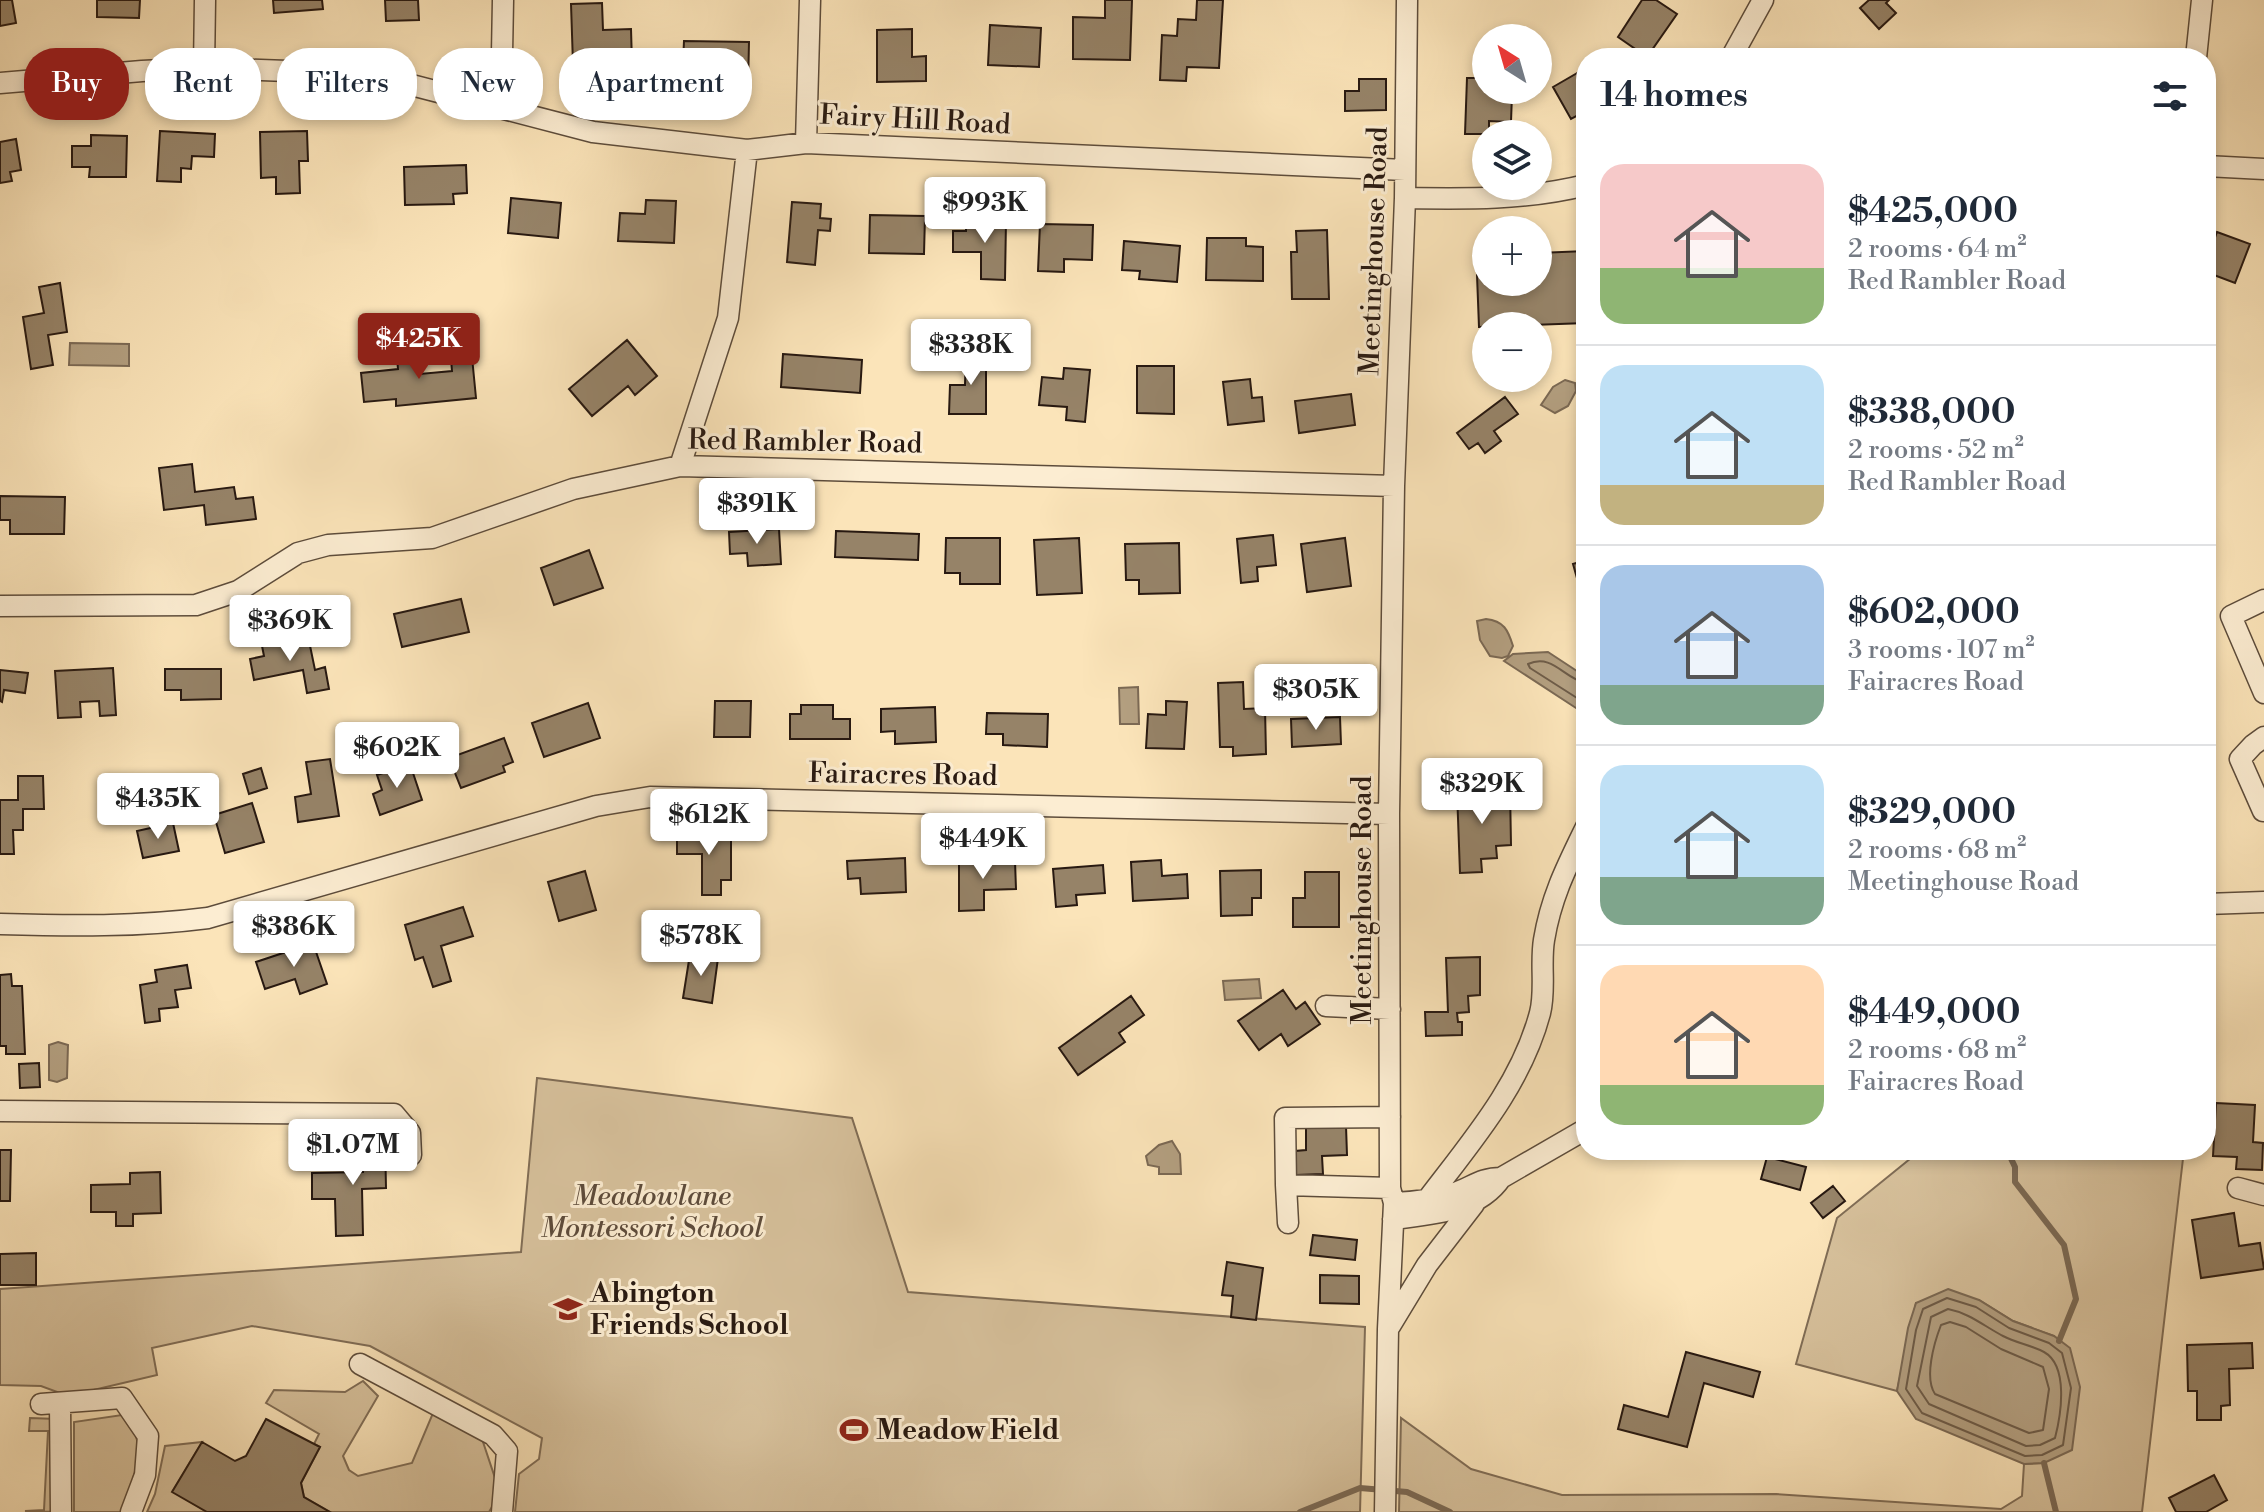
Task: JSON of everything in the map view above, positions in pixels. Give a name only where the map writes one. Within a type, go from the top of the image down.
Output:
[{"type":"street","points":[[204,48],[205,0]]},
{"type":"street","points":[[502,48],[503,0]]},
{"type":"street","points":[[806,143],[810,0]]},
{"type":"street","name":"Meetinghouse Road","points":[[1385,1512],[1393,1204],[1389,814],[1407,0]]},
{"type":"street","points":[[1737,48],[1763,0]]},
{"type":"street","points":[[2197,48],[2202,0]]},
{"type":"street","name":"Fairy Hill Road","points":[[261,70],[369,74],[433,90]]},
{"type":"street","name":"Fairy Hill Road","points":[[0,83],[145,71]]},
{"type":"street","name":"Fairy Hill Road","points":[[543,118],[593,132],[747,150],[806,143],[1405,170]]},
{"type":"street","points":[[680,466],[728,318],[747,150]]},
{"type":"street","points":[[2216,167],[2264,169]]},
{"type":"street","points":[[1405,198],[1513,198],[1576,188]]},
{"type":"street","name":"Red Rambler Road","points":[[0,606],[196,605],[238,591],[298,553],[328,545],[432,538],[573,489],[680,466],[1394,486]]},
{"type":"street","points":[[2264,600],[2231,616],[2264,693]]},
{"type":"street","points":[[2264,737],[2240,759],[2264,813]]},
{"type":"street","name":"Fairacres Road","points":[[0,924],[110,927],[208,918],[596,806],[650,797],[1389,814]]},
{"type":"street","points":[[1427,1200],[1506,1093],[1524,1059],[1541,1010],[1543,943],[1556,888],[1576,847]]},
{"type":"street","points":[[2216,904],[2264,902]]},
{"type":"street","points":[[1326,1006],[1390,1009]]},
{"type":"street","points":[[0,1111],[394,1114],[410,1133],[411,1155]]},
{"type":"street","points":[[1288,1223],[1285,1118],[1390,1117]]},
{"type":"street","points":[[1286,1185],[1393,1204],[1453,1210],[1493,1191],[1501,1178],[1576,1135]]},
{"type":"street","points":[[1393,1204],[1458,1193],[1484,1178],[1501,1178]]},
{"type":"street","points":[[2238,1188],[2264,1195]]},
{"type":"street","points":[[1388,1329],[1445,1239],[1480,1198]]},
{"type":"street","points":[[360,1364],[493,1435],[507,1451],[502,1512]]},
{"type":"street","points":[[61,1512],[50,1404],[122,1398],[148,1436],[145,1475],[131,1512]]},
{"type":"green space","name":"Abington Friends School","points":[[537,1078],[852,1118],[908,1292],[1365,1327],[1360,1512],[515,1512],[519,1474],[539,1459],[542,1438],[370,1346],[252,1326],[152,1348],[157,1375],[68,1396],[41,1386],[0,1385],[0,1289],[521,1252]]},
{"type":"green space","points":[[1909,1160],[2183,1160],[2142,1512],[1399,1512],[1401,1418],[1471,1469],[1562,1495],[1776,1494],[2001,1509],[2022,1496],[2024,1464],[2044,1463],[2059,1341],[2054,1336],[2013,1321],[1979,1300],[1916,1303],[1897,1391],[1796,1364],[1837,1218]]},
{"type":"green space","points":[[363,1381],[378,1396],[343,1456],[349,1470],[358,1476],[412,1463],[433,1413],[481,1436],[500,1493],[489,1512],[330,1512],[304,1497],[301,1483],[320,1447],[314,1444],[319,1434],[266,1403],[274,1390],[345,1392]]},
{"type":"green space","points":[[122,1415],[136,1436],[140,1453],[124,1512],[74,1512],[74,1422]]},
{"type":"green space","points":[[30,1418],[57,1419],[56,1512],[25,1511],[44,1510],[48,1431],[29,1431]]},
{"type":"green space","points":[[202,1442],[173,1491],[207,1512],[147,1512],[155,1494],[165,1446]]},
{"type":"water","points":[[70,343],[129,344],[129,366],[69,365]]},
{"type":"water","points":[[1565,380],[1575,383],[1576,391],[1568,406],[1555,413],[1541,405],[1553,387]]},
{"type":"water","points":[[1486,619],[1501,624],[1507,631],[1513,646],[1508,656],[1490,656],[1480,640],[1477,621]]},
{"type":"water","points":[[1548,652],[1576,670],[1576,708],[1504,661],[1513,654]]},
{"type":"water","points":[[1138,687],[1139,724],[1120,724],[1119,688]]},
{"type":"water","points":[[1259,979],[1261,998],[1225,1000],[1223,981]]},
{"type":"water","points":[[58,1042],[68,1045],[67,1078],[57,1082],[49,1080],[49,1045]]},
{"type":"water","points":[[1172,1141],[1180,1154],[1181,1174],[1159,1174],[1159,1167],[1148,1165],[1146,1156],[1159,1145]]},
{"type":"water","points":[[1948,1289],[1979,1300],[2013,1321],[2054,1336],[2070,1348],[2080,1387],[2072,1450],[2044,1463],[2024,1464],[1916,1419],[1897,1391],[1908,1328],[1916,1303]]},
{"type":"building","points":[[0,0],[12,0],[16,23],[0,26]]},
{"type":"building","points":[[97,0],[140,0],[139,18],[97,17]]},
{"type":"building","points":[[273,0],[322,0],[323,9],[274,13]]},
{"type":"building","points":[[385,0],[418,0],[419,20],[386,21]]},
{"type":"building","points":[[1105,0],[1132,0],[1130,60],[1073,59],[1073,17],[1105,18]]},
{"type":"building","points":[[1197,0],[1223,0],[1219,68],[1187,67],[1186,81],[1160,80],[1162,35],[1177,36],[1178,19],[1196,20]]},
{"type":"building","points":[[1642,0],[1656,0],[1677,14],[1653,48],[1634,48],[1618,37]]},
{"type":"building","points":[[1869,0],[1889,0],[1886,3],[1896,13],[1879,29],[1860,8]]},
{"type":"building","points":[[602,3],[603,30],[631,29],[632,48],[572,48],[571,4]]},
{"type":"building","points":[[990,25],[1041,28],[1039,67],[988,65]]},
{"type":"building","points":[[912,29],[912,57],[926,56],[926,81],[877,82],[877,30]]},
{"type":"building","points":[[684,41],[749,42],[749,48],[684,48]]},
{"type":"building","points":[[1576,74],[1576,116],[1571,119],[1553,87]]},
{"type":"building","points":[[1467,78],[1472,78],[1472,104],[1512,104],[1511,120],[1472,120],[1472,134],[1465,134]]},
{"type":"building","points":[[1359,79],[1386,79],[1386,110],[1345,111],[1345,91],[1359,91]]},
{"type":"building","points":[[160,131],[215,134],[214,157],[192,156],[191,169],[181,168],[181,182],[157,181]]},
{"type":"building","points":[[307,131],[308,161],[299,161],[300,193],[276,194],[276,177],[261,178],[260,132]]},
{"type":"building","points":[[91,135],[127,136],[126,177],[89,177],[90,167],[72,167],[72,146],[91,146]]},
{"type":"building","points":[[16,139],[21,170],[10,172],[12,181],[0,183],[0,142]]},
{"type":"building","points":[[466,165],[467,193],[453,194],[454,204],[405,205],[404,167]]},
{"type":"building","points":[[511,198],[561,203],[558,238],[508,233]]},
{"type":"building","points":[[646,200],[676,201],[674,243],[618,241],[620,213],[645,214]]},
{"type":"building","points":[[792,202],[821,204],[820,218],[831,219],[830,231],[818,230],[815,265],[787,262]]},
{"type":"building","points":[[870,215],[925,216],[924,254],[869,253]]},
{"type":"building","points":[[966,217],[996,217],[996,221],[1006,221],[1005,280],[981,279],[981,252],[953,252],[953,231],[966,231]]},
{"type":"building","points":[[1040,224],[1093,225],[1092,260],[1064,259],[1064,272],[1038,271]]},
{"type":"building","points":[[1327,230],[1329,299],[1292,299],[1291,252],[1297,252],[1296,231]]},
{"type":"building","points":[[2217,232],[2250,244],[2235,283],[2216,276]]},
{"type":"building","points":[[1207,238],[1246,238],[1246,246],[1263,247],[1263,281],[1206,280]]},
{"type":"building","points":[[1124,241],[1180,246],[1177,282],[1139,279],[1140,271],[1122,270]]},
{"type":"building","points":[[1576,251],[1576,323],[1552,324],[1552,312],[1478,312],[1478,296],[1552,296],[1552,252]]},
{"type":"building","points":[[60,283],[67,332],[48,335],[53,365],[31,369],[23,317],[44,313],[39,287]]},
{"type":"building","points":[[627,340],[657,376],[635,395],[628,386],[592,416],[569,389]]},
{"type":"building","points":[[417,344],[420,374],[452,371],[451,359],[472,357],[476,398],[396,406],[396,399],[364,402],[361,373],[398,369],[396,347]]},
{"type":"building","points":[[966,351],[986,351],[986,414],[949,414],[950,385],[965,385]]},
{"type":"building","points":[[783,354],[862,360],[860,393],[781,387]]},
{"type":"building","points":[[1137,366],[1174,366],[1174,414],[1137,413]]},
{"type":"building","points":[[1064,368],[1090,370],[1085,422],[1066,420],[1067,407],[1039,405],[1042,377],[1063,379]]},
{"type":"building","points":[[1250,379],[1252,398],[1262,397],[1264,421],[1228,425],[1223,382]]},
{"type":"building","points":[[1351,394],[1355,425],[1299,433],[1295,401]]},
{"type":"building","points":[[1505,397],[1518,414],[1494,431],[1501,441],[1485,453],[1478,443],[1469,449],[1457,433]]},
{"type":"building","points":[[192,464],[195,492],[234,487],[236,499],[253,497],[256,519],[206,525],[204,505],[164,510],[159,468]]},
{"type":"building","points":[[0,496],[65,497],[64,534],[10,534],[10,520],[0,520]]},
{"type":"building","points":[[779,529],[781,564],[748,566],[747,553],[730,554],[729,532]]},
{"type":"building","points":[[836,531],[919,534],[918,560],[835,557]]},
{"type":"building","points":[[1273,535],[1276,565],[1257,567],[1258,581],[1241,583],[1237,539]]},
{"type":"building","points":[[946,538],[1000,538],[1000,584],[960,584],[960,573],[945,573]]},
{"type":"building","points":[[1079,538],[1082,593],[1037,595],[1034,540]]},
{"type":"building","points":[[1345,538],[1351,586],[1307,592],[1301,544]]},
{"type":"building","points":[[1179,543],[1180,593],[1139,594],[1139,580],[1126,580],[1125,544]]},
{"type":"building","points":[[589,550],[603,588],[554,605],[541,568]]},
{"type":"building","points":[[461,599],[469,632],[402,647],[394,614]]},
{"type":"building","points":[[308,636],[315,670],[325,667],[329,689],[307,693],[303,670],[254,680],[250,659],[264,656],[262,646]]},
{"type":"building","points":[[113,668],[116,715],[100,716],[99,701],[80,702],[81,717],[58,718],[55,671]]},
{"type":"building","points":[[165,669],[221,669],[221,699],[181,700],[181,690],[165,690]]},
{"type":"building","points":[[0,670],[28,673],[25,693],[4,690],[0,701]]},
{"type":"building","points":[[1243,682],[1244,709],[1265,708],[1266,754],[1233,756],[1233,747],[1220,747],[1218,683]]},
{"type":"building","points":[[715,701],[751,701],[750,737],[714,737]]},
{"type":"building","points":[[1166,701],[1187,702],[1184,749],[1146,748],[1148,714],[1166,715]]},
{"type":"building","points":[[588,703],[600,738],[544,757],[532,723]]},
{"type":"building","points":[[801,705],[833,705],[833,719],[850,719],[850,739],[790,739],[790,714],[801,714]]},
{"type":"building","points":[[935,707],[936,742],[895,744],[895,731],[881,732],[881,709]]},
{"type":"building","points":[[987,713],[1048,714],[1047,747],[1003,745],[1003,734],[986,734]]},
{"type":"building","points":[[1340,717],[1341,744],[1292,747],[1291,719]]},
{"type":"building","points":[[504,738],[513,762],[503,766],[505,772],[461,788],[449,758]]},
{"type":"building","points":[[330,759],[339,816],[298,822],[295,797],[311,794],[306,762]]},
{"type":"building","points":[[410,764],[422,800],[380,815],[373,794],[382,790],[377,775]]},
{"type":"building","points":[[261,768],[267,788],[249,794],[243,774]]},
{"type":"building","points":[[18,776],[43,776],[44,809],[23,809],[23,830],[13,830],[14,854],[0,854],[0,800],[18,800]]},
{"type":"building","points":[[1510,789],[1511,845],[1496,846],[1497,858],[1481,859],[1482,872],[1460,873],[1457,791]]},
{"type":"building","points":[[252,803],[264,842],[225,853],[214,815]]},
{"type":"building","points":[[173,823],[179,851],[143,858],[137,831]]},
{"type":"building","points":[[677,832],[731,832],[731,880],[721,880],[721,895],[702,895],[702,854],[677,854]]},
{"type":"building","points":[[905,858],[906,892],[861,894],[860,878],[848,879],[847,861]]},
{"type":"building","points":[[1161,860],[1162,876],[1187,874],[1188,898],[1133,901],[1131,862]]},
{"type":"building","points":[[959,861],[1015,861],[1016,889],[984,890],[984,910],[959,911]]},
{"type":"building","points":[[1103,865],[1105,893],[1076,895],[1077,905],[1056,907],[1053,869]]},
{"type":"building","points":[[1261,870],[1261,898],[1252,898],[1252,915],[1221,916],[1220,871]]},
{"type":"building","points":[[585,871],[596,910],[559,921],[548,882]]},
{"type":"building","points":[[1305,872],[1339,872],[1339,927],[1293,927],[1293,898],[1305,898]]},
{"type":"building","points":[[463,907],[473,936],[441,946],[451,981],[433,987],[423,957],[415,960],[405,925]]},
{"type":"building","points":[[313,943],[327,984],[300,994],[295,979],[265,989],[256,962]]},
{"type":"building","points":[[690,954],[718,958],[712,1003],[683,998]]},
{"type":"building","points":[[1480,957],[1480,995],[1468,996],[1469,1012],[1457,1013],[1458,1022],[1462,1022],[1462,1035],[1426,1036],[1425,1012],[1448,1012],[1446,958]]},
{"type":"building","points":[[187,965],[191,988],[175,990],[178,1007],[159,1009],[160,1021],[145,1023],[140,985],[157,982],[155,970]]},
{"type":"building","points":[[11,974],[12,986],[22,986],[25,1054],[6,1054],[6,1046],[0,1046],[0,975]]},
{"type":"building","points":[[1283,990],[1296,1009],[1305,1002],[1320,1024],[1288,1046],[1281,1034],[1259,1050],[1238,1021]]},
{"type":"building","points":[[1131,996],[1144,1015],[1119,1033],[1125,1042],[1078,1075],[1059,1048]]},
{"type":"building","points":[[39,1063],[40,1087],[20,1088],[19,1064]]},
{"type":"building","points":[[2216,1103],[2255,1105],[2253,1142],[2263,1143],[2262,1170],[2236,1169],[2237,1157],[2216,1156]]},
{"type":"building","points":[[1346,1126],[1347,1155],[1322,1156],[1323,1174],[1296,1175],[1295,1151],[1306,1150],[1306,1127]]},
{"type":"building","points":[[385,1138],[386,1188],[362,1189],[363,1235],[336,1236],[335,1199],[312,1199],[312,1173],[363,1172],[362,1139]]},
{"type":"building","points":[[0,1150],[11,1150],[10,1201],[0,1201]]},
{"type":"building","points":[[1766,1160],[1806,1167],[1800,1190],[1761,1179]]},
{"type":"building","points":[[160,1172],[161,1213],[133,1214],[133,1226],[116,1226],[116,1212],[91,1212],[91,1185],[130,1184],[130,1173]]},
{"type":"building","points":[[1833,1186],[1845,1201],[1823,1218],[1811,1203]]},
{"type":"building","points":[[2234,1213],[2239,1246],[2260,1243],[2264,1269],[2201,1278],[2192,1220]]},
{"type":"building","points":[[1313,1235],[1357,1240],[1355,1260],[1310,1255]]},
{"type":"building","points":[[36,1253],[36,1285],[0,1285],[0,1254]]},
{"type":"building","points":[[1227,1262],[1263,1268],[1256,1320],[1231,1317],[1233,1296],[1222,1295]]},
{"type":"building","points":[[1320,1275],[1359,1276],[1359,1304],[1320,1303]]},
{"type":"building","points":[[2252,1343],[2253,1368],[2229,1369],[2230,1405],[2221,1406],[2221,1420],[2197,1420],[2197,1391],[2188,1391],[2187,1345]]},
{"type":"building","points":[[1686,1352],[1760,1372],[1753,1397],[1704,1383],[1687,1447],[1618,1429],[1624,1405],[1668,1417]]},
{"type":"building","points":[[266,1419],[320,1447],[301,1483],[304,1497],[330,1512],[207,1512],[172,1492],[202,1442],[235,1461],[246,1456]]},
{"type":"building","points":[[2214,1475],[2227,1500],[2206,1512],[2176,1512],[2169,1498]]},
{"type":"waterway","points":[[2012,1160],[2015,1182],[2064,1245],[2076,1299],[2059,1341]]},
{"type":"waterway","points":[[2044,1463],[2056,1512]]},
{"type":"waterway","points":[[1300,1512],[1360,1488],[1407,1492],[1450,1512]]},
{"type":"place","name":"Abington Friends School","points":[[568,1309]]},
{"type":"place","name":"Meadow Field","points":[[854,1430]]},
{"type":"park label","name":"Meadowlane Montessori School","points":[[652,1212]]}]
